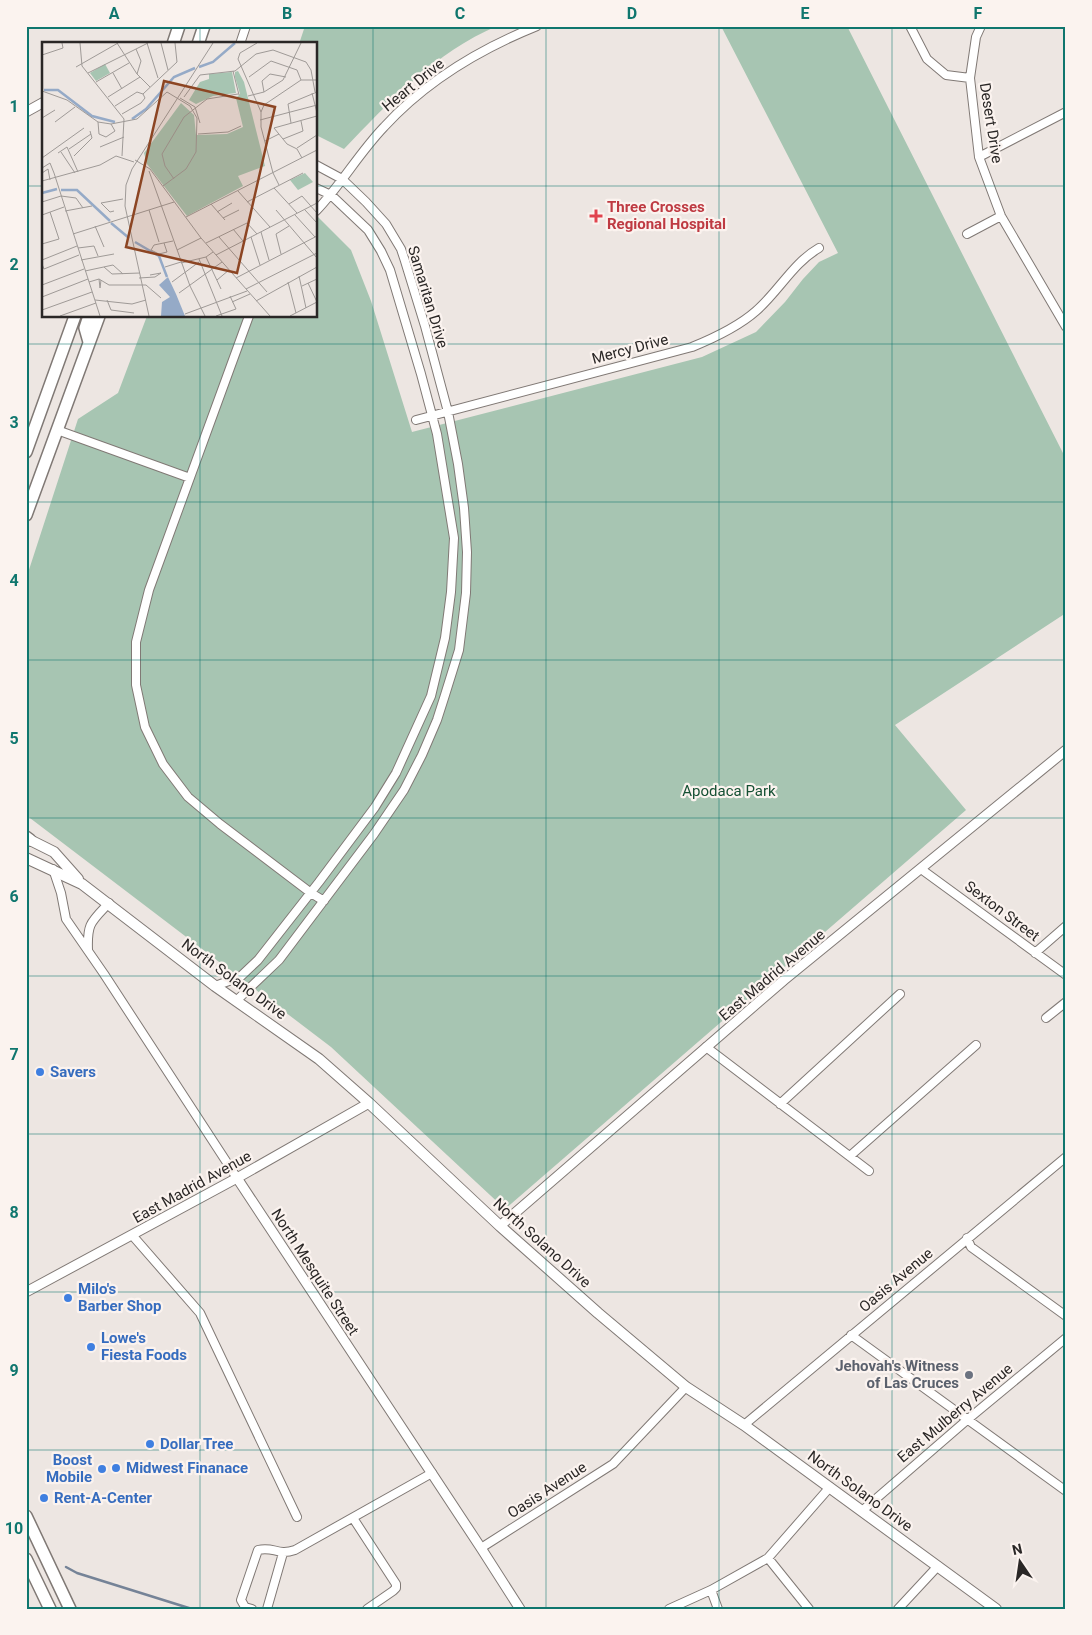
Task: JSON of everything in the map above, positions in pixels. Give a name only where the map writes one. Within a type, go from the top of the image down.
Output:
[{"type":"main road","points":[[174,42],[180,26]]},
{"type":"main road","points":[[199,42],[204,26]]},
{"type":"main road","points":[[26,452],[74,318]]},
{"type":"main road","points":[[88,318],[85,328],[89,342]]},
{"type":"main road","points":[[26,515],[98,318]]},
{"type":"main road","name":"North Solano Drive","points":[[27,838],[54,852],[82,884]]},
{"type":"main road","name":"North Solano Drive","points":[[26,858],[82,884],[215,986],[318,1059],[369,1103],[500,1226],[598,1313],[686,1387],[744,1425],[863,1510],[996,1609]]},
{"type":"main road","points":[[26,1516],[70,1609]]},
{"type":"main road","points":[[26,1559],[50,1609]]},
{"type":"street","points":[[241,42],[246,26]]},
{"type":"street","name":"Heart Drive","points":[[318,209],[384,127],[418,95],[441,77],[478,54],[509,37],[536,26]]},
{"type":"street","name":"Desert Drive","points":[[910,26],[927,59],[946,75],[970,78],[979,157],[1001,216],[1066,327]]},
{"type":"street","points":[[970,78],[976,37],[981,26]]},
{"type":"street","points":[[26,112],[42,103]]},
{"type":"street","points":[[979,157],[1066,112]]},
{"type":"street","name":"Samaritan Drive","points":[[236,1001],[279,960],[374,834],[404,790],[437,720],[459,650],[467,552],[464,508],[448,412],[425,326],[400,250],[386,224],[342,179],[318,166]]},
{"type":"street","name":"Samaritan Drive","points":[[215,986],[240,977],[252,965],[286,926],[375,807],[396,773],[423,714],[433,689],[446,638],[454,538],[446,481],[432,416],[409,331],[390,270],[368,230],[331,195],[318,189]]},
{"type":"street","points":[[967,234],[1001,216]]},
{"type":"street","name":"Mercy Drive","points":[[416,420],[692,347],[711,339],[756,312],[800,261],[819,248]]},
{"type":"street","points":[[248,318],[149,590],[136,642],[136,685],[146,727],[163,764],[188,797],[220,824],[324,901]]},
{"type":"street","points":[[57,430],[190,478]]},
{"type":"street","points":[[452,574],[466,575]]},
{"type":"street","points":[[423,714],[437,720]]},
{"type":"street","name":"East Madrid Avenue","points":[[500,1226],[784,980],[1066,750]]},
{"type":"street","name":"Sexton Street","points":[[921,869],[1066,975]]},
{"type":"street","name":"North Mesquite Street","points":[[53,870],[61,893],[66,919],[482,1548],[520,1609]]},
{"type":"street","points":[[88,950],[87,934],[92,920],[108,903]]},
{"type":"street","points":[[1035,953],[1066,926]]},
{"type":"street","points":[[780,1104],[900,994]]},
{"type":"street","points":[[1046,1018],[1066,1002]]},
{"type":"street","points":[[850,1156],[976,1045]]},
{"type":"street","points":[[706,1047],[868,1170]]},
{"type":"street","name":"East Madrid Avenue","points":[[26,1292],[237,1178],[369,1103]]},
{"type":"street","name":"Oasis Avenue","points":[[744,1425],[1066,1157]]},
{"type":"street","points":[[132,1235],[200,1314],[297,1516]]},
{"type":"street","points":[[967,1238],[972,1247],[1066,1316]]},
{"type":"street","points":[[851,1335],[1066,1491]]},
{"type":"street","name":"East Mulberry Avenue","points":[[863,1510],[1066,1338]]},
{"type":"street","name":"Oasis Avenue","points":[[482,1548],[613,1464],[686,1387]]},
{"type":"street","points":[[252,1609],[245,1607],[241,1600],[258,1550],[266,1548],[283,1553],[295,1550],[432,1473]]},
{"type":"street","points":[[669,1609],[711,1590],[768,1558],[830,1487]]},
{"type":"street","points":[[353,1518],[396,1584],[396,1588],[393,1591],[367,1609]]},
{"type":"street","points":[[267,1609],[283,1553]]},
{"type":"street","points":[[768,1558],[809,1609]]},
{"type":"street","points":[[898,1609],[938,1566]]},
{"type":"street","points":[[711,1590],[718,1609]]},
{"type":"green space","points":[[305,26],[497,26],[454,50],[414,80],[344,149],[318,136],[318,42],[300,42]]},
{"type":"green space","name":"Apodaca Park","points":[[721,26],[847,26],[1066,459],[1066,613],[895,725],[966,810],[505,1209],[331,1047],[26,815],[26,579],[78,419],[118,393],[146,318],[318,318],[318,217],[351,250],[371,301],[412,432],[702,357],[756,332],[819,262],[838,253]]},
{"type":"waterway","points":[[26,32],[29,26]]},
{"type":"waterway","points":[[66,1567],[77,1573],[192,1609]]},
{"type":"place","name":"Three Crosses Regional Hospital","points":[[596,216]]},
{"type":"place","name":"Savers","points":[[40,1072]]},
{"type":"place","name":"Milo's Barber Shop","points":[[68,1298]]},
{"type":"place","name":"Lowe's Fiesta Foods","points":[[91,1347]]},
{"type":"place","name":"Jehovah's Witness of Las Cruces","points":[[969,1375]]},
{"type":"place","name":"Dollar Tree","points":[[150,1444]]},
{"type":"place","name":"Midwest Finanace","points":[[116,1468]]},
{"type":"place","name":"Boost Mobile","points":[[102,1469]]},
{"type":"place","name":"Rent-A-Center","points":[[44,1498]]}]
